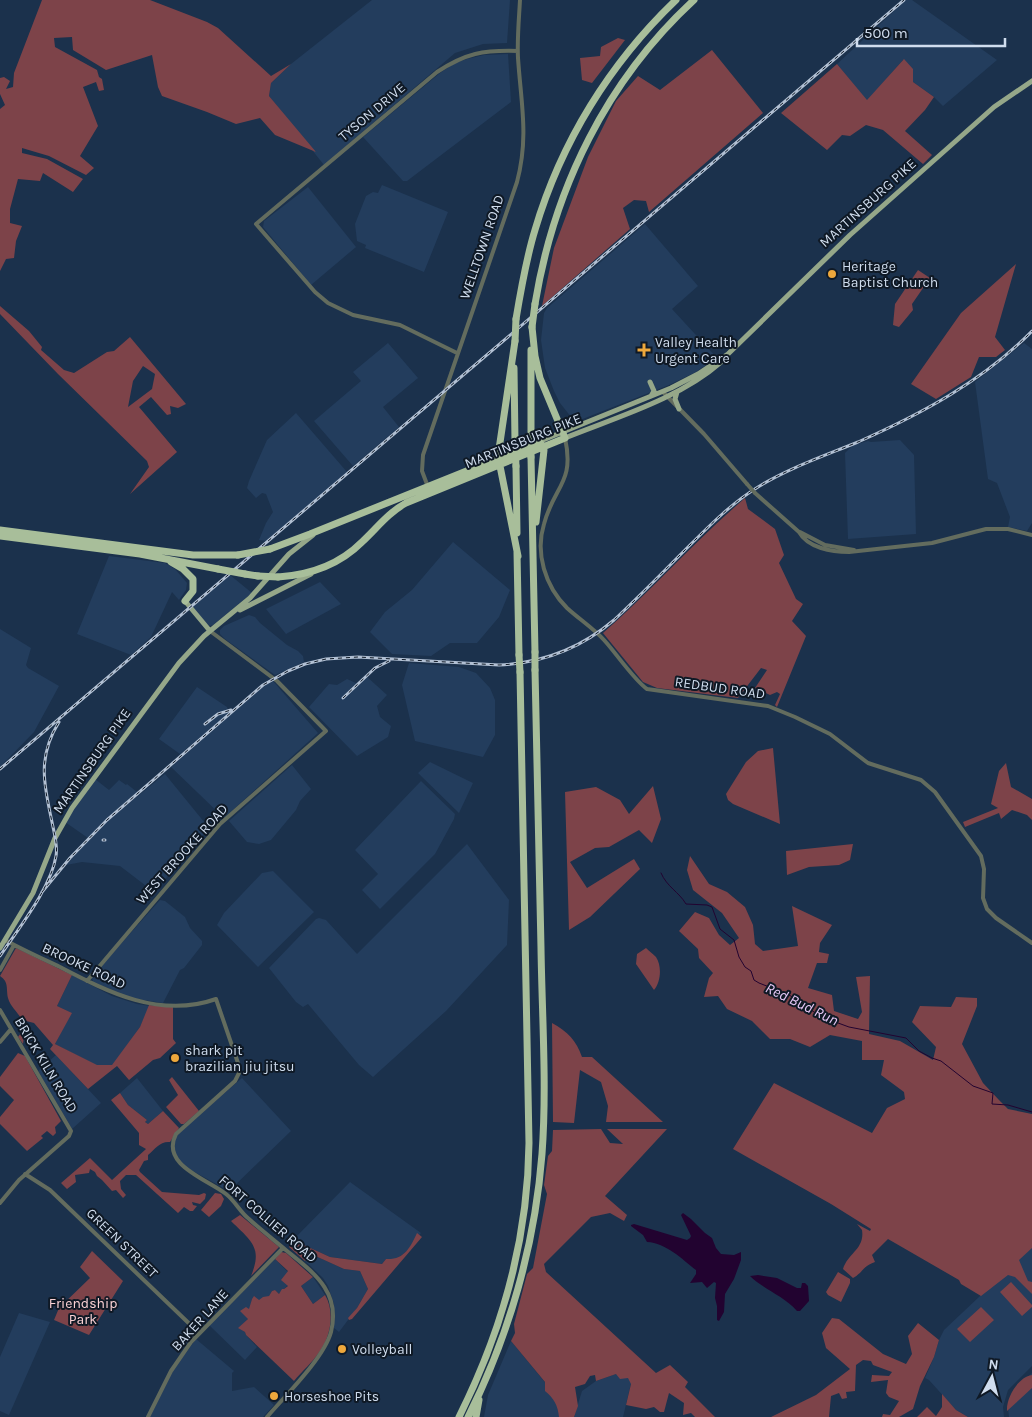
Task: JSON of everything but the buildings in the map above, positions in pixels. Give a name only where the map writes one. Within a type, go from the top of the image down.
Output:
[{"type":"highway","points":[[518,556],[499,461],[499,448],[516,319],[534,231],[550,185],[571,140],[591,104],[615,69],[642,35],[676,0]]},
{"type":"highway","points":[[468,1417],[515,1299],[528,1246],[538,1186],[543,1135],[530,436],[530,371],[535,304],[542,266],[553,225],[568,182],[586,142],[610,101],[637,62],[668,26],[694,0]]},
{"type":"highway","points":[[532,327],[538,371],[564,435]]},
{"type":"highway","points":[[476,1417],[480,1395],[517,1258],[525,1213],[528,1166],[514,340]]},
{"type":"highway","name":"MARTINSBURG PIKE","points":[[499,461],[551,443],[564,435]]},
{"type":"highway","points":[[533,555],[543,460],[543,446],[540,443],[536,443]]},
{"type":"highway","name":"MARTINSBURG PIKE","points":[[0,530],[193,555],[238,555],[270,549],[480,469],[536,443]]},
{"type":"highway","points":[[543,460],[546,448],[551,443]]},
{"type":"highway","points":[[480,469],[495,456],[499,448]]},
{"type":"highway","points":[[480,469],[496,470],[502,476]]},
{"type":"highway","name":"MARTINSBURG PIKE","points":[[97,548],[258,576],[278,577],[306,574],[335,562],[360,544],[393,511],[429,489]]},
{"type":"highway","points":[[0,536],[97,548],[163,560],[179,566],[190,575],[193,582],[193,591],[185,601]]},
{"type":"highway","points":[[453,1417],[492,1353]]},
{"type":"highway","points":[[459,1417],[492,1353]]},
{"type":"main road","name":"MARTINSBURG PIKE","points":[[536,443],[564,435],[677,392],[713,369],[820,263],[886,203],[994,106],[1032,81]]},
{"type":"main road","name":"MARTINSBURG PIKE","points":[[564,435],[663,392],[698,374],[728,354]]},
{"type":"main road","points":[[650,382],[654,391],[650,397]]},
{"type":"main road","points":[[677,392],[675,399],[679,409]]},
{"type":"main road","points":[[229,616],[255,594],[294,549],[332,525]]},
{"type":"main road","points":[[229,616],[335,562]]},
{"type":"main road","points":[[185,601],[210,631]]},
{"type":"main road","name":"MARTINSBURG PIKE","points":[[0,948],[37,886],[55,838],[72,808],[181,660],[210,631],[229,616]]},
{"type":"street","name":"WELLTOWN ROAD","points":[[429,489],[422,474],[422,460],[515,188],[522,161],[524,137],[518,51],[520,0]]},
{"type":"street","name":"TYSON DRIVE","points":[[457,353],[400,325],[353,315],[328,303],[315,292],[256,224],[437,72],[453,61],[469,55],[501,50],[518,51]]},
{"type":"street","points":[[663,392],[755,493],[805,539],[820,547],[839,552],[932,543],[986,529],[1008,529],[1032,535]]},
{"type":"street","name":"REDBUD ROAD","points":[[564,435],[568,456],[567,472],[564,483],[545,518],[541,541],[542,560],[546,577],[554,593],[564,605],[598,634],[647,689],[768,706],[830,734],[868,762],[927,784],[935,792],[981,856],[984,876],[983,895],[987,908],[996,918],[1032,943]]},
{"type":"street","name":"WEST BROOKE ROAD","points":[[87,981],[220,824],[326,731],[277,681],[210,631]]},
{"type":"street","name":"BROOKE ROAD","points":[[5,940],[120,996],[154,1004],[187,1005],[216,999]]},
{"type":"street","points":[[0,970],[14,945]]},
{"type":"street","name":"FORT COLLIER ROAD","points":[[216,999],[238,1062],[239,1073],[235,1081],[176,1134],[173,1154],[180,1164],[226,1194],[245,1216],[312,1271],[322,1283],[331,1304],[332,1325],[328,1340],[321,1353],[266,1417]]},
{"type":"street","name":"BRICK KILN ROAD","points":[[0,1010],[66,1122],[70,1133],[25,1174]]},
{"type":"street","points":[[0,1042],[11,1029]]},
{"type":"street","points":[[0,1203],[12,1186],[25,1174]]},
{"type":"street","name":"GREEN STREET","points":[[25,1174],[50,1190],[199,1333]]},
{"type":"street","name":"BAKER LANE","points":[[148,1417],[173,1368],[199,1333],[283,1248]]},
{"type":"shaded area","points":[[372,0],[510,0],[507,43],[483,44],[455,53],[324,165],[269,96],[271,83],[291,64]]},
{"type":"shaded area","points":[[906,0],[912,0],[997,60],[943,106],[913,82],[903,60],[867,101],[837,64]]},
{"type":"shaded area","points":[[508,54],[511,102],[407,181],[403,181],[363,137],[440,73],[455,63],[484,55]]},
{"type":"shaded area","points":[[382,185],[448,212],[424,272],[365,248],[366,245],[357,241],[355,224],[366,196],[373,192],[378,193]]},
{"type":"shaded area","points":[[308,187],[356,247],[311,285],[263,227],[264,221]]},
{"type":"shaded area","points":[[645,224],[698,286],[672,309],[717,358],[694,373],[669,385],[575,422],[560,403],[545,368],[541,340],[544,313],[547,308]]},
{"type":"shaded area","points":[[388,343],[418,378],[383,407],[399,427],[353,466],[314,421],[361,381],[353,372]]},
{"type":"shaded area","points":[[1024,343],[1032,349],[1032,523],[1027,531],[1008,527],[1010,517],[997,483],[988,479],[975,382]]},
{"type":"shaded area","points":[[296,413],[347,472],[266,541],[259,540],[273,512],[266,494],[262,493],[256,498],[247,488],[249,481],[267,440]]},
{"type":"shaded area","points":[[900,440],[914,455],[916,534],[848,539],[845,453],[853,445],[868,441]]},
{"type":"shaded area","points":[[453,542],[510,590],[499,617],[477,643],[450,643],[431,656],[392,654],[370,632],[385,612],[412,590]]},
{"type":"shaded area","points":[[109,556],[165,563],[175,569],[187,583],[186,590],[179,600],[172,592],[151,637],[131,655],[77,634]]},
{"type":"shaded area","points":[[230,575],[252,593],[210,626],[193,607]]},
{"type":"shaded area","points":[[320,582],[341,604],[286,634],[266,609]]},
{"type":"shaded area","points":[[249,615],[255,617],[287,645],[298,651],[303,656],[304,662],[275,675],[220,634],[220,630],[224,626]]},
{"type":"shaded area","points":[[0,629],[31,648],[26,665],[28,668],[59,686],[34,732],[0,767]]},
{"type":"shaded area","points":[[409,663],[459,667],[476,673],[490,688],[495,700],[495,735],[483,757],[415,741],[402,685]]},
{"type":"shaded area","points":[[365,675],[387,695],[377,706],[380,717],[391,726],[388,737],[357,756],[309,707],[329,684],[337,685],[347,679],[358,684]]},
{"type":"shaded area","points":[[273,681],[318,733],[224,818],[171,767],[265,685]]},
{"type":"shaded area","points":[[197,687],[227,707],[229,713],[180,754],[159,739]]},
{"type":"shaded area","points":[[430,762],[473,783],[459,813],[418,773]]},
{"type":"shaded area","points":[[292,765],[311,789],[271,840],[259,844],[247,842],[229,821]]},
{"type":"shaded area","points":[[165,774],[209,828],[154,892],[120,866],[82,862],[66,865],[112,817]]},
{"type":"shaded area","points":[[95,779],[109,790],[119,780],[137,792],[88,838],[65,822]]},
{"type":"shaded area","points":[[421,781],[455,814],[454,819],[435,854],[380,909],[362,890],[378,874],[355,850]]},
{"type":"shaded area","points":[[467,844],[509,900],[507,945],[446,1011],[373,1077],[359,1065],[308,1004],[303,1007],[296,1002],[269,968],[319,918],[326,920],[357,954]]},
{"type":"shaded area","points":[[273,871],[314,912],[258,967],[217,925],[224,913],[262,873]]},
{"type":"shaded area","points":[[160,900],[165,901],[185,917],[190,928],[202,941],[202,945],[184,968],[180,970],[163,1003],[130,998],[93,982],[94,974]]},
{"type":"shaded area","points":[[72,975],[112,996],[150,1006],[140,1027],[112,1067],[97,1066],[55,1044],[71,1013],[57,1006]]},
{"type":"shaded area","points":[[56,1055],[101,1103],[72,1129],[38,1071]]},
{"type":"shaded area","points":[[137,1078],[163,1111],[148,1124],[145,1122],[147,1120],[128,1105],[120,1093]]},
{"type":"shaded area","points":[[242,1078],[291,1131],[229,1191],[180,1162],[176,1156],[174,1142],[178,1133]]},
{"type":"shaded area","points":[[350,1182],[421,1233],[406,1252],[396,1259],[386,1259],[382,1264],[330,1257],[293,1240]]},
{"type":"shaded area","points":[[683,1213],[712,1238],[721,1254],[734,1255],[741,1252],[741,1260],[734,1279],[725,1294],[724,1312],[719,1321],[717,1320],[715,1298],[716,1283],[714,1282],[707,1288],[702,1282],[690,1283],[696,1274],[696,1270],[667,1248],[647,1242],[643,1235],[631,1226],[634,1224],[687,1240],[691,1236],[681,1215]]},
{"type":"shaded area","points":[[1032,1247],[1032,1366],[1008,1390],[1003,1407],[1004,1417],[968,1417],[956,1410],[925,1378],[939,1340],[944,1330]]},
{"type":"shaded area","points":[[311,1254],[344,1269],[360,1271],[368,1289],[357,1308],[339,1332],[334,1328],[334,1304],[328,1286],[323,1278],[305,1261]]},
{"type":"shaded area","points":[[275,1259],[288,1272],[288,1285],[279,1294],[275,1290],[269,1296],[259,1301],[252,1299],[248,1319],[239,1328],[245,1332],[257,1347],[245,1360],[209,1325]]},
{"type":"shaded area","points":[[758,1275],[777,1278],[797,1288],[801,1288],[802,1283],[805,1283],[808,1286],[809,1301],[800,1311],[797,1311],[750,1276]]},
{"type":"shaded area","points":[[313,1277],[325,1295],[313,1304],[301,1286]]},
{"type":"shaded area","points":[[19,1313],[50,1322],[9,1415],[0,1411],[0,1357]]},
{"type":"shaded area","points":[[196,1339],[234,1371],[232,1373],[232,1391],[254,1387],[274,1405],[263,1417],[150,1417],[174,1369]]},
{"type":"shaded area","points":[[511,1341],[548,1386],[560,1406],[561,1417],[484,1417],[488,1395]]},
{"type":"shaded area","points":[[1032,1373],[1032,1417],[1009,1417],[1008,1408],[1016,1388]]},
{"type":"shaded area","points":[[616,1374],[632,1379],[623,1417],[574,1417],[582,1391],[596,1381]]},
{"type":"green space","points":[[42,0],[150,0],[218,28],[271,76],[291,64],[271,83],[269,96],[316,152],[275,135],[260,118],[236,124],[162,96],[158,87],[152,55],[106,70],[73,50],[72,37],[54,38],[55,47],[97,70],[99,77],[102,79],[104,90],[99,91],[96,82],[83,87],[98,126],[80,156],[94,168],[86,175],[49,156],[22,148],[22,153],[47,159],[83,179],[73,192],[43,173],[40,181],[18,179],[10,209],[10,223],[22,226],[16,241],[14,258],[6,259],[0,271],[0,109],[5,105],[0,94],[0,78],[4,77],[10,81],[6,89],[13,87],[14,73]]},
{"type":"green space","points":[[618,38],[625,40],[592,83],[582,80],[580,58],[600,56],[601,47]]},
{"type":"green space","points":[[712,50],[763,113],[649,212],[646,201],[634,200],[623,208],[630,229],[542,306],[554,248],[588,157],[616,101],[638,76],[660,90]]},
{"type":"green space","points":[[904,59],[913,69],[913,82],[934,97],[925,110],[905,131],[932,155],[923,164],[883,130],[866,125],[850,136],[842,135],[827,150],[781,113],[837,64],[867,100]]},
{"type":"green space","points":[[1016,264],[995,337],[1005,350],[996,357],[979,357],[971,377],[936,399],[911,384],[961,313]]},
{"type":"green space","points":[[918,270],[930,278],[912,304],[913,310],[899,327],[893,325],[895,304]]},
{"type":"green space","points":[[0,306],[29,331],[42,347],[41,350],[64,370],[74,373],[107,352],[114,351],[130,337],[186,404],[178,408],[170,406],[171,414],[167,415],[151,397],[139,407],[177,452],[130,494],[149,467],[147,461],[0,314]],"holes":[[[143,366],[155,374],[152,389],[128,407],[133,381]]]},
{"type":"green space","points":[[745,498],[748,509],[775,529],[784,555],[779,563],[796,599],[803,604],[792,621],[806,636],[777,707],[775,705],[780,694],[777,692],[770,695],[755,688],[767,670],[761,668],[738,698],[657,688],[643,682],[603,633]]},
{"type":"green space","points":[[773,748],[780,824],[733,804],[728,800],[726,794],[746,762],[758,751]]},
{"type":"green space","points":[[1006,763],[1011,787],[1032,799],[1032,820],[1027,815],[1012,810],[1001,819],[999,813],[965,827],[963,822],[998,808],[991,804],[999,771]]},
{"type":"green space","points":[[653,786],[661,819],[652,843],[639,830],[609,847],[595,848],[570,862],[587,888],[634,859],[640,869],[590,917],[569,930],[565,792],[596,787],[620,800],[629,814]]},
{"type":"green space","points":[[853,844],[850,860],[839,865],[809,867],[787,875],[786,851]]},
{"type":"green space","points":[[690,856],[709,884],[727,892],[745,907],[753,925],[755,944],[763,951],[798,946],[792,906],[832,925],[820,943],[819,952],[829,954],[827,963],[817,963],[808,988],[832,995],[834,1011],[858,1019],[862,1012],[856,977],[870,976],[869,1034],[900,1041],[933,1060],[936,1047],[912,1022],[920,1006],[951,1007],[956,997],[977,998],[977,1006],[962,1044],[983,1083],[1008,1109],[1032,1114],[1032,1248],[1019,1260],[1028,1281],[1032,1282],[1032,1294],[1015,1277],[1008,1275],[981,1296],[961,1284],[959,1280],[888,1239],[872,1255],[875,1262],[853,1278],[843,1269],[861,1242],[862,1230],[857,1224],[870,1231],[871,1229],[831,1204],[733,1149],[774,1083],[872,1133],[887,1108],[905,1099],[904,1092],[881,1075],[884,1060],[862,1060],[862,1041],[830,1035],[810,1047],[790,1039],[770,1039],[752,1021],[727,1009],[718,996],[704,997],[709,978],[713,973],[699,958],[698,949],[679,931],[695,912],[709,918],[719,935],[730,945],[739,938],[722,913],[693,890],[687,870]]},
{"type":"green space","points":[[16,948],[72,975],[57,1006],[72,1013],[55,1044],[97,1065],[112,1065],[140,1027],[149,1005],[173,1007],[173,1039],[176,1043],[160,1058],[153,1060],[129,1080],[117,1066],[88,1089],[50,1049],[53,1045],[34,1023],[26,1021],[23,1044],[18,1037],[22,1031],[22,1021],[10,1003],[6,983],[0,976]]},
{"type":"green space","points":[[646,948],[656,957],[660,969],[659,978],[654,990],[636,964],[637,954]]},
{"type":"green space","points":[[552,1023],[571,1037],[582,1057],[592,1057],[663,1122],[606,1122],[608,1106],[601,1082],[580,1070],[574,1123],[553,1122]]},
{"type":"green space","points":[[18,1053],[25,1056],[61,1121],[55,1127],[56,1133],[53,1136],[47,1131],[41,1136],[43,1138],[27,1151],[0,1124],[0,1117],[14,1100],[0,1086],[0,1077]]},
{"type":"green space","points":[[172,1077],[199,1111],[184,1124],[181,1124],[166,1107],[178,1095],[169,1080]]},
{"type":"green space","points":[[120,1093],[128,1105],[147,1120],[145,1122],[148,1124],[163,1111],[179,1128],[170,1142],[160,1144],[148,1155],[148,1160],[144,1161],[139,1170],[162,1192],[206,1194],[205,1199],[200,1204],[192,1202],[193,1205],[197,1206],[193,1211],[184,1207],[178,1213],[136,1175],[126,1175],[120,1181],[121,1189],[126,1195],[123,1198],[116,1190],[112,1191],[90,1169],[89,1173],[75,1175],[76,1182],[67,1189],[61,1183],[90,1158],[112,1180],[146,1149],[139,1145],[139,1133],[111,1100]]},
{"type":"green space","points":[[601,1129],[610,1143],[623,1144],[607,1129],[667,1129],[605,1196],[627,1215],[624,1221],[610,1213],[591,1217],[544,1264],[546,1272],[656,1373],[670,1365],[688,1382],[685,1387],[715,1417],[695,1417],[691,1413],[683,1415],[684,1403],[669,1393],[664,1412],[660,1412],[654,1407],[646,1409],[626,1405],[631,1384],[628,1378],[620,1379],[616,1374],[596,1381],[595,1375],[590,1376],[585,1384],[575,1387],[578,1406],[574,1417],[559,1417],[555,1402],[545,1391],[545,1382],[511,1341],[515,1333],[514,1324],[527,1274],[533,1268],[547,1194],[544,1185],[548,1156],[552,1151],[553,1130]]},
{"type":"green space","points":[[215,1193],[221,1194],[224,1199],[221,1206],[209,1217],[201,1210]]},
{"type":"green space","points":[[240,1215],[279,1247],[251,1276],[256,1258],[253,1245],[231,1221]]},
{"type":"green space","points":[[417,1233],[422,1237],[352,1319],[349,1320],[348,1318],[357,1308],[368,1289],[360,1271],[344,1269],[311,1254],[305,1261],[289,1247],[293,1240],[330,1257],[382,1264],[386,1259],[392,1259],[406,1252]]},
{"type":"green space","name":"Friendship Park","points":[[92,1251],[123,1281],[89,1335],[54,1320],[59,1308],[90,1278],[80,1267]]},
{"type":"green space","points":[[281,1252],[286,1253],[313,1277],[301,1286],[313,1304],[325,1295],[331,1316],[329,1331],[324,1345],[294,1381],[245,1332],[238,1328],[248,1319],[240,1311],[246,1307],[249,1309],[254,1296],[259,1300],[269,1296],[275,1290],[279,1294],[282,1289],[288,1286],[281,1280],[288,1271],[275,1259]]},
{"type":"green space","points":[[838,1272],[850,1279],[841,1302],[826,1292]]},
{"type":"green space","points":[[1011,1282],[1032,1305],[1022,1316],[1000,1292]]},
{"type":"green space","points":[[981,1307],[994,1320],[970,1342],[957,1329]]},
{"type":"green space","points":[[832,1318],[839,1319],[883,1354],[906,1364],[912,1354],[908,1336],[918,1323],[939,1340],[934,1357],[920,1386],[913,1409],[899,1417],[882,1417],[883,1414],[890,1415],[899,1401],[889,1397],[886,1393],[888,1380],[871,1382],[872,1375],[889,1376],[892,1372],[873,1365],[871,1361],[863,1360],[856,1365],[855,1391],[846,1392],[847,1398],[842,1399],[839,1393],[831,1396],[829,1417],[771,1417],[816,1395],[850,1369],[826,1348],[822,1333]]},
{"type":"green space","points":[[1032,1375],[1032,1388],[1007,1411],[1007,1406],[1014,1389],[1022,1380]]},
{"type":"green space","points":[[942,1394],[956,1410],[968,1417],[917,1417],[927,1407],[936,1416],[942,1407]]},
{"type":"waterway","name":"Red Bud Run","points":[[661,873],[666,882],[686,904],[712,907],[720,929],[734,940],[739,957],[745,967],[751,971],[754,980],[800,1001],[819,1016],[849,1027],[906,1038],[919,1051],[941,1061],[973,1086],[993,1093],[992,1104],[1008,1105],[1032,1112]]},
{"type":"railway","points":[[0,769],[904,0]]},
{"type":"railway","points":[[42,892],[70,858],[107,820],[263,685],[288,671],[305,664],[326,659],[358,657],[499,665],[531,661],[560,653],[588,639],[614,620],[714,522],[748,493],[782,474],[858,442],[928,408],[993,366],[1032,331]]},
{"type":"railway","points":[[343,698],[375,668],[389,661]]},
{"type":"railway","points":[[205,724],[218,714],[231,710]]},
{"type":"railway","points":[[0,956],[41,895],[53,868],[56,856],[56,843],[44,771],[48,747],[59,722]]},
{"type":"place","name":"Heritage Baptist Church","points":[[832,274]]},
{"type":"place","name":"Valley Health Urgent Care","points":[[644,350]]},
{"type":"place","name":"shark pit brazilian jiu jitsu","points":[[175,1058]]},
{"type":"place","name":"Volleyball","points":[[342,1349]]},
{"type":"place","name":"Horseshoe Pits","points":[[274,1396]]}]
